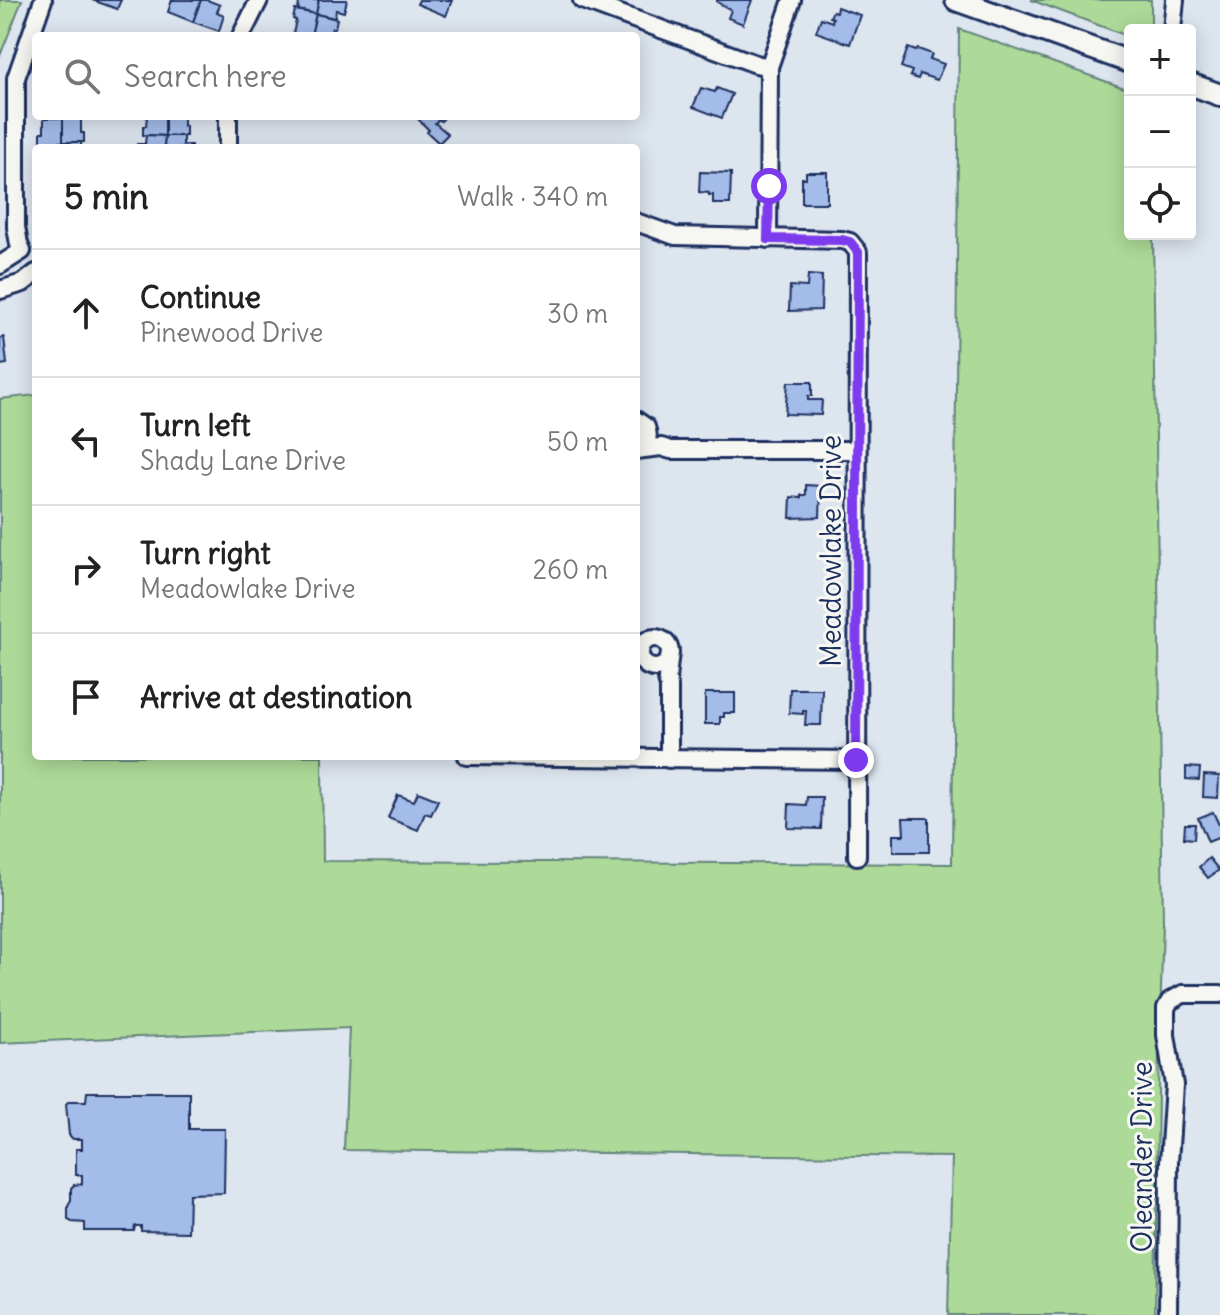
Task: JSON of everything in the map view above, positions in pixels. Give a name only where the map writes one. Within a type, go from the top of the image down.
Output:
[{"type":"street","points":[[0,265],[22,251],[16,227],[16,78],[43,0]]},
{"type":"street","points":[[243,32],[259,0]]},
{"type":"street","points":[[582,0],[769,67]]},
{"type":"street","points":[[640,223],[675,236],[768,239],[769,67],[792,0]]},
{"type":"street","points":[[956,0],[1124,60]]},
{"type":"street","points":[[1173,24],[1175,0]]},
{"type":"street","points":[[1196,86],[1220,95]]},
{"type":"street","points":[[228,120],[228,144]]},
{"type":"street","name":"Meadowlake Drive","points":[[768,239],[842,240],[855,246],[858,258],[857,856]]},
{"type":"street","points":[[0,290],[23,283],[32,276]]},
{"type":"street","points":[[642,426],[661,447]]},
{"type":"street","points":[[640,448],[647,442],[642,426]]},
{"type":"street","points":[[640,450],[661,447],[671,450],[857,450]]},
{"type":"street","points":[[667,679],[643,662],[640,653],[647,640],[656,638],[665,641],[670,649],[667,679],[669,759]]},
{"type":"street","points":[[651,668],[662,667],[669,660]]},
{"type":"street","points":[[640,759],[856,760]]},
{"type":"street","name":"Oleander Drive","points":[[1168,1315],[1169,1162],[1174,1085],[1166,1015],[1170,1001],[1183,994],[1220,994]]},
{"type":"green space","points":[[0,0],[22,0],[0,56]]},
{"type":"green space","points":[[1031,0],[1151,0],[1151,24],[1124,24],[1124,35]]},
{"type":"green space","points":[[959,29],[1124,88],[1124,240],[1153,240],[1163,922],[1155,1315],[948,1315],[952,1157],[344,1150],[349,1028],[0,1043],[0,399],[32,395],[32,760],[322,760],[323,861],[952,864]]},
{"type":"building","points":[[92,0],[121,0],[117,9]]},
{"type":"building","points":[[172,0],[201,0],[193,22],[168,12]]},
{"type":"building","points":[[201,0],[220,5],[217,12],[224,15],[219,31],[193,22]]},
{"type":"building","points":[[291,0],[319,0],[316,14],[298,10],[299,2]]},
{"type":"building","points":[[319,0],[347,0],[344,12],[336,10],[335,18],[316,14]]},
{"type":"building","points":[[419,0],[452,0],[446,16],[417,4]]},
{"type":"building","points":[[717,0],[752,0],[743,24],[728,18],[731,10]]},
{"type":"building","points":[[837,7],[860,15],[850,44],[816,32],[821,18],[832,22],[833,18],[830,17]]},
{"type":"building","points":[[295,10],[316,14],[312,32],[293,32],[296,20],[293,19]]},
{"type":"building","points":[[316,14],[337,19],[331,32],[312,32]]},
{"type":"building","points":[[908,48],[932,54],[930,59],[944,64],[937,80],[920,74],[918,79],[910,76],[912,71],[901,67]]},
{"type":"building","points":[[701,88],[715,92],[717,88],[732,94],[722,118],[693,107]]},
{"type":"building","points":[[44,120],[63,120],[63,142],[41,142],[41,132],[44,132]]},
{"type":"building","points":[[63,120],[81,120],[84,142],[63,142]]},
{"type":"building","points":[[147,120],[165,120],[165,136],[143,135],[143,126],[146,126]]},
{"type":"building","points":[[165,120],[183,120],[186,136],[165,136]]},
{"type":"building","points":[[419,120],[438,120],[435,123],[448,134],[439,143],[427,132],[429,130]]},
{"type":"building","points":[[146,135],[165,136],[164,144],[145,144]]},
{"type":"building","points":[[165,136],[183,136],[183,144],[164,144]]},
{"type":"building","points":[[700,172],[731,173],[730,204],[713,204],[713,195],[699,192]]},
{"type":"building","points":[[806,172],[827,172],[827,203],[802,203],[802,178],[806,178]]},
{"type":"building","points":[[808,275],[822,276],[821,310],[789,311],[790,286],[807,287]]},
{"type":"building","points":[[4,337],[7,364],[0,365],[0,338]]},
{"type":"building","points":[[788,382],[812,382],[812,396],[808,396],[808,400],[822,400],[821,415],[785,414]]},
{"type":"building","points":[[806,485],[821,486],[820,517],[790,518],[791,497],[806,495]]},
{"type":"building","points":[[790,689],[822,689],[821,725],[805,725],[806,711],[803,714],[789,713]]},
{"type":"building","points":[[705,693],[735,693],[735,713],[724,713],[720,724],[705,724]]},
{"type":"building","points":[[1186,767],[1200,768],[1199,780],[1186,779]]},
{"type":"building","points":[[1204,775],[1219,776],[1218,798],[1203,797]]},
{"type":"building","points":[[418,792],[438,800],[431,815],[425,813],[418,830],[388,818],[398,795],[414,801]]},
{"type":"building","points":[[807,797],[822,797],[821,829],[788,828],[789,804],[806,805]]},
{"type":"building","points":[[1213,812],[1220,827],[1220,837],[1208,842],[1198,818]]},
{"type":"building","points":[[903,818],[929,818],[929,852],[893,852],[893,835],[904,835]]},
{"type":"building","points":[[1185,824],[1195,824],[1194,839],[1184,838]]},
{"type":"building","points":[[1209,858],[1219,870],[1208,878],[1199,867]]},
{"type":"building","points":[[87,1092],[189,1092],[189,1129],[225,1129],[224,1193],[189,1194],[188,1232],[141,1231],[141,1226],[135,1226],[134,1231],[85,1231],[85,1223],[68,1220],[71,1188],[82,1184],[82,1175],[76,1175],[76,1149],[82,1149],[82,1139],[73,1139],[69,1135],[66,1104],[69,1101],[86,1101]]},
{"type":"route","points":[[769,186],[768,239],[842,240],[850,242],[858,252],[856,760]]}]
